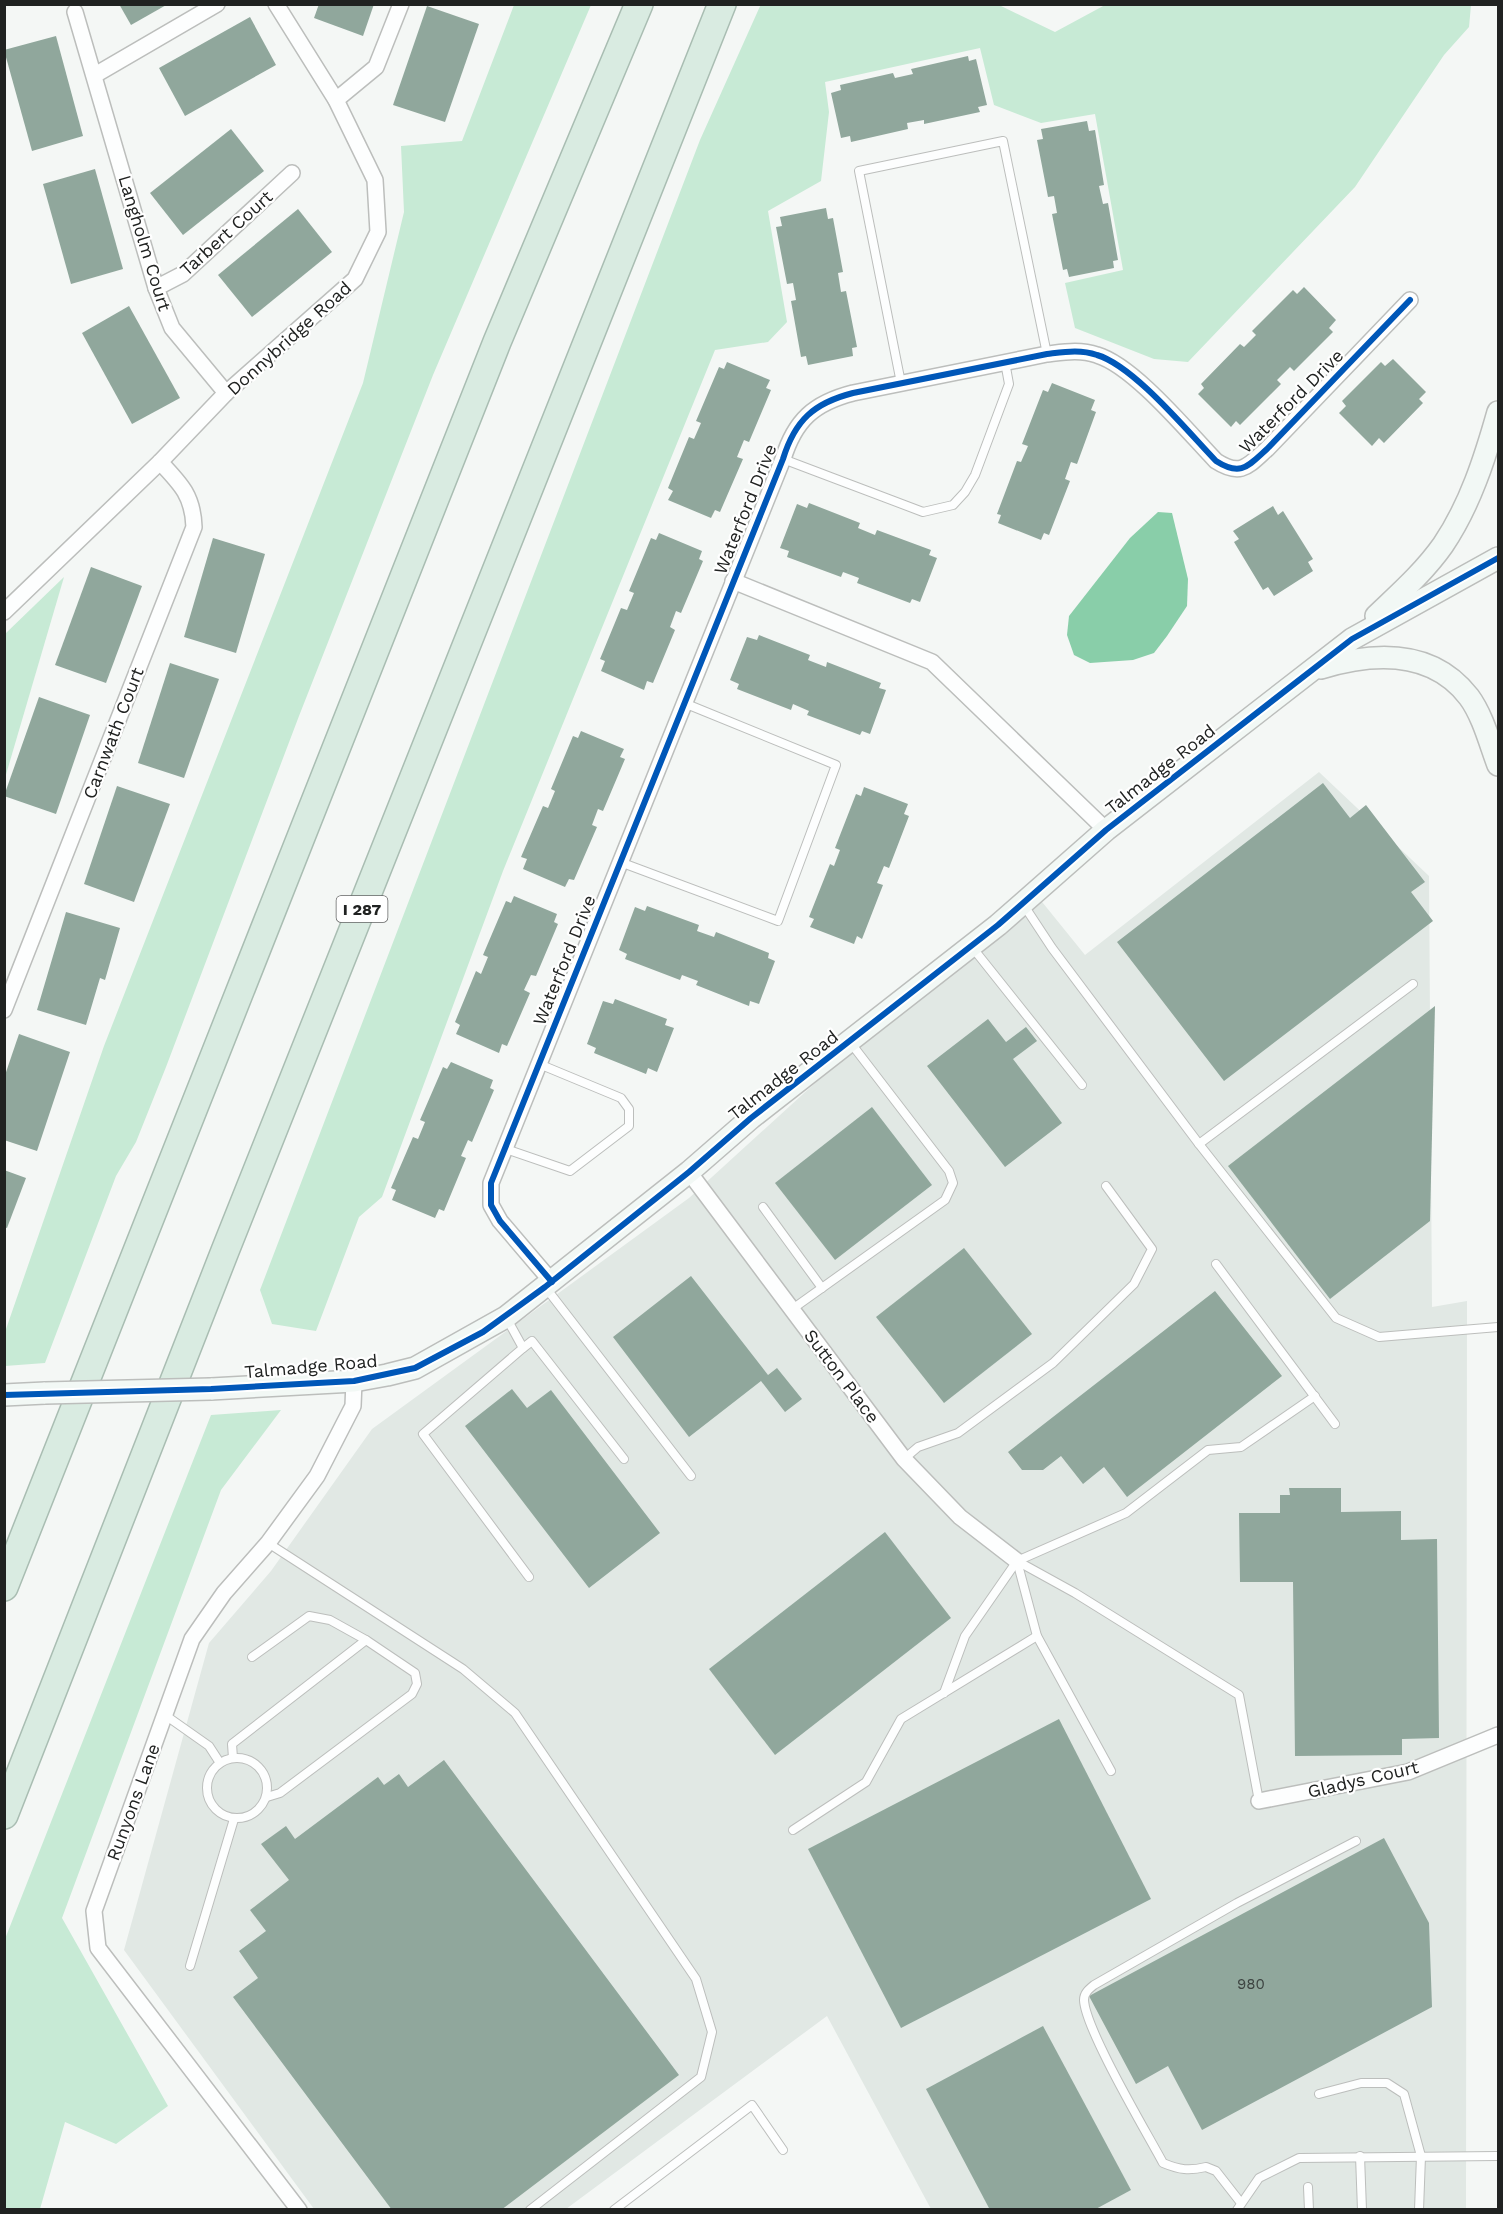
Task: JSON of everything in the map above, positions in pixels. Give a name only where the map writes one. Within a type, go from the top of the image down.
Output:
[{"type":"highway","points":[[4,1587],[493,353],[639,4]]},
{"type":"highway","name":"I 287","points":[[4,1815],[230,1240],[722,4]]},
{"type":"street","points":[[95,75],[217,4]]},
{"type":"street","name":"Donnybridge Road","points":[[4,612],[160,462],[226,393],[355,279],[378,232],[375,180],[336,100],[276,4]]},
{"type":"street","points":[[336,100],[376,67],[401,4]]},
{"type":"street","name":"Langholm Court","points":[[75,12],[156,288],[172,328],[226,393]]},
{"type":"street","name":"Tarbert Court","points":[[156,288],[183,273],[292,174]]},
{"type":"street","name":"Waterford Drive","points":[[548,1284],[500,1221],[491,1205],[491,1183],[783,459],[790,436],[802,420],[822,404],[844,395],[1047,354],[1079,351],[1099,355],[1117,364],[1139,382],[1216,461],[1228,469],[1239,470],[1247,467],[1267,449],[1410,300]]},
{"type":"street","points":[[1352,639],[1415,579],[1443,545],[1467,501],[1498,412]]},
{"type":"street","name":"Carnwath Court","points":[[4,1010],[194,527],[193,505],[177,480],[160,462]]},
{"type":"street","name":"Talmadge Road","points":[[4,1395],[211,1389],[354,1381],[415,1368],[506,1317],[689,1172],[751,1118],[1023,904],[1106,830],[1352,639],[1498,558]]},
{"type":"street","name":"Waterford Drive","points":[[733,580],[932,662],[1106,830]]},
{"type":"street","points":[[1309,672],[1352,659],[1384,656],[1432,666],[1452,680],[1470,699],[1498,765]]},
{"type":"street","name":"Sutton Place","points":[[689,1172],[904,1459],[960,1517],[1017,1561]]},
{"type":"street","name":"Runyons Lane","points":[[299,2210],[98,1948],[93,1911],[192,1639],[224,1593],[268,1543],[317,1476],[349,1418],[353,1406],[354,1381]]},
{"type":"street","name":"Gladys Court","points":[[1259,1802],[1408,1772],[1498,1735]]},
{"type":"lane","points":[[901,383],[859,171],[1003,141],[1047,354]]},
{"type":"lane","points":[[783,459],[923,512],[953,505],[966,492],[975,476],[1009,384],[1005,362]]},
{"type":"lane","points":[[620,862],[778,921],[836,765],[684,703]]},
{"type":"lane","points":[[1023,904],[1052,948],[1199,1144],[1336,1318],[1379,1337],[1498,1327]]},
{"type":"lane","points":[[971,946],[1082,1085]]},
{"type":"lane","points":[[1199,1144],[1413,984]]},
{"type":"lane","points":[[791,1310],[945,1200],[953,1183],[949,1172],[849,1041]]},
{"type":"lane","points":[[506,1149],[570,1171],[629,1126],[629,1109],[621,1098],[539,1064]]},
{"type":"lane","points":[[904,1459],[918,1447],[958,1433],[1053,1363],[1134,1284],[1152,1249],[1106,1186]]},
{"type":"lane","points":[[764,1207],[822,1287]]},
{"type":"lane","points":[[1216,1264],[1335,1424]]},
{"type":"lane","points":[[548,1284],[691,1476]]},
{"type":"lane","points":[[506,1317],[523,1348]]},
{"type":"lane","points":[[529,1577],[423,1434],[532,1341],[624,1460]]},
{"type":"lane","points":[[944,1693],[965,1636],[1017,1561],[1126,1514],[1209,1450],[1241,1446],[1315,1395]]},
{"type":"lane","points":[[268,1543],[463,1669],[514,1713],[696,1980],[712,2032],[701,2077],[530,2210]]},
{"type":"lane","points":[[1017,1561],[1037,1636],[1111,1771]]},
{"type":"lane","points":[[1017,1561],[1076,1593],[1239,1695],[1259,1802]]},
{"type":"lane","points":[[252,1657],[309,1616],[330,1620],[366,1640],[415,1673],[417,1684],[412,1694],[280,1793],[267,1797],[254,1814],[234,1819],[219,1813],[207,1792],[210,1776],[220,1763],[233,1758],[248,1759],[260,1768],[267,1782],[267,1797]]},
{"type":"lane","points":[[793,1830],[866,1782],[901,1719],[1037,1636]]},
{"type":"lane","points":[[233,1758],[232,1744],[366,1640]]},
{"type":"lane","points":[[165,1715],[209,1746],[220,1763]]},
{"type":"lane","points":[[190,1966],[234,1819]]},
{"type":"lane","points":[[1356,1841],[1237,1903],[1087,1991],[1084,2000],[1094,2031],[1163,2163],[1180,2170],[1191,2171],[1206,2167],[1216,2171],[1239,2206],[1258,2178],[1299,2158],[1498,2156]]},
{"type":"lane","points":[[1319,2094],[1361,2083],[1387,2083],[1404,2094],[1420,2156],[1419,2210]]},
{"type":"lane","points":[[614,2210],[752,2105],[783,2150]]},
{"type":"lane","points":[[1360,2156],[1362,2210]]},
{"type":"lane","points":[[1308,2187],[1308,2210]]},
{"type":"shaded area","points":[[761,4],[999,5],[1055,32],[1105,5],[1471,5],[1469,27],[1444,55],[1355,187],[1188,362],[1154,359],[1075,328],[1065,283],[1123,270],[1095,114],[1041,123],[994,105],[980,48],[825,82],[829,112],[821,181],[768,211],[787,322],[768,342],[715,350],[503,871],[382,1197],[359,1217],[316,1331],[272,1324],[260,1290],[700,140]]},
{"type":"shaded area","points":[[514,5],[591,5],[433,375],[299,716],[166,1067],[136,1142],[116,1176],[45,1363],[5,1366],[5,1332],[104,1046],[363,383],[404,212],[401,146],[462,141]]},
{"type":"shaded area","points":[[1158,512],[1172,513],[1188,579],[1187,606],[1154,653],[1133,660],[1090,663],[1074,655],[1067,635],[1069,616],[1130,538]]},
{"type":"shaded area","points":[[64,577],[5,778],[5,634]]},
{"type":"shaded area","points":[[1319,772],[1429,876],[1432,1307],[1467,1301],[1466,2209],[931,2209],[827,2016],[566,2209],[314,2209],[124,1950],[209,1643],[271,1571],[372,1429],[689,1198],[1030,887],[1085,955]]},
{"type":"shaded area","points":[[281,1410],[221,1490],[62,1918],[168,2106],[116,2144],[65,2122],[40,2209],[5,2209],[5,1939],[211,1415]]},
{"type":"building","points":[[119,4],[168,4],[131,25]]},
{"type":"building","points":[[319,4],[374,4],[363,36],[314,18]]},
{"type":"building","points":[[427,6],[479,24],[445,122],[393,105]]},
{"type":"building","points":[[250,17],[276,65],[185,116],[159,68]]},
{"type":"building","points":[[56,36],[83,136],[32,151],[4,50]]},
{"type":"building","points":[[968,56],[969,61],[976,59],[987,105],[978,107],[980,112],[924,124],[924,120],[907,123],[908,129],[851,142],[850,136],[841,138],[831,93],[841,90],[840,85],[893,73],[895,78],[913,74],[911,69]]},
{"type":"building","points":[[1087,121],[1089,131],[1095,130],[1104,185],[1099,186],[1103,204],[1108,203],[1118,260],[1113,261],[1114,268],[1069,277],[1067,269],[1063,270],[1052,214],[1057,213],[1054,196],[1048,197],[1037,140],[1043,139],[1041,129]]},
{"type":"building","points":[[231,129],[264,171],[183,235],[150,193]]},
{"type":"building","points":[[95,169],[123,269],[71,284],[43,184]]},
{"type":"building","points":[[826,208],[828,219],[833,218],[843,272],[838,273],[841,292],[846,291],[857,347],[852,348],[853,356],[808,365],[806,356],[801,357],[791,301],[796,300],[793,283],[787,284],[776,227],[782,226],[780,217]]},
{"type":"building","points":[[298,209],[332,252],[252,317],[218,275]]},
{"type":"building","points":[[1304,287],[1336,320],[1329,328],[1333,332],[1294,371],[1290,367],[1277,380],[1281,384],[1240,425],[1236,421],[1231,427],[1198,394],[1204,388],[1201,384],[1240,344],[1244,347],[1256,335],[1252,331],[1293,290],[1297,294]]},
{"type":"building","points":[[129,306],[180,398],[132,424],[82,333]]},
{"type":"building","points":[[1393,359],[1426,392],[1419,399],[1423,403],[1384,443],[1379,438],[1372,446],[1339,413],[1346,406],[1342,401],[1381,362],[1385,366]]},
{"type":"building","points":[[727,362],[770,380],[766,388],[771,390],[749,442],[744,440],[737,457],[743,459],[720,512],[715,510],[711,518],[668,500],[673,491],[668,488],[689,437],[694,439],[701,423],[696,421],[719,367],[724,369]]},
{"type":"building","points":[[1052,383],[1095,400],[1091,410],[1096,412],[1077,464],[1071,462],[1065,479],[1070,481],[1049,535],[1044,533],[1041,540],[998,523],[1001,515],[997,514],[1017,461],[1021,462],[1028,446],[1022,444],[1043,390],[1048,392]]},
{"type":"building","points":[[809,503],[860,523],[858,528],[875,535],[877,530],[931,550],[929,555],[937,558],[920,602],[912,599],[910,603],[857,583],[859,578],[843,572],[841,577],[787,557],[789,551],[780,548],[797,504],[807,508]]},
{"type":"building","points":[[1273,506],[1278,515],[1283,511],[1313,559],[1308,562],[1313,571],[1274,596],[1268,587],[1263,590],[1234,542],[1239,539],[1233,531]]},
{"type":"building","points":[[659,533],[702,551],[699,559],[703,561],[681,613],[676,611],[670,627],[675,630],[653,683],[647,681],[644,690],[601,671],[605,661],[600,659],[621,608],[627,610],[634,593],[629,591],[651,538],[656,540]]},
{"type":"building","points":[[213,538],[265,554],[236,653],[184,637]]},
{"type":"building","points":[[91,567],[142,586],[106,683],[55,665]]},
{"type":"building","points":[[759,635],[810,655],[808,660],[826,667],[827,662],[881,683],[879,688],[886,690],[870,734],[862,731],[860,735],[807,715],[809,711],[793,704],[791,710],[737,689],[739,684],[730,680],[747,637],[757,640]]},
{"type":"building","points":[[170,663],[219,679],[184,778],[138,763]]},
{"type":"building","points":[[39,697],[90,715],[56,814],[4,796]]},
{"type":"building","points":[[581,731],[624,749],[620,757],[625,759],[603,811],[598,809],[592,825],[597,827],[574,880],[569,879],[565,887],[523,869],[527,859],[521,857],[543,806],[548,808],[555,791],[551,789],[573,736],[578,738]]},
{"type":"building","points":[[1323,783],[1350,818],[1366,805],[1425,882],[1411,892],[1433,921],[1224,1081],[1117,942]]},
{"type":"building","points":[[117,786],[170,804],[134,902],[84,884]]},
{"type":"building","points":[[864,787],[908,804],[904,814],[909,816],[889,868],[884,866],[877,883],[883,885],[862,939],[857,936],[854,944],[810,927],[814,919],[809,917],[830,864],[834,866],[840,850],[835,848],[856,794],[861,796]]},
{"type":"building","points":[[514,896],[557,914],[554,922],[558,924],[536,976],[531,975],[524,990],[530,993],[507,1046],[502,1044],[499,1053],[456,1034],[460,1025],[455,1022],[476,971],[481,974],[488,957],[483,955],[506,901],[511,903]]},
{"type":"building","points":[[647,906],[699,925],[697,931],[714,937],[716,932],[769,953],[768,958],[775,961],[759,1004],[750,1001],[749,1006],[696,985],[698,981],[682,975],[680,980],[625,959],[627,954],[619,950],[635,907],[645,911]]},
{"type":"building","points":[[66,912],[120,928],[105,980],[100,978],[86,1025],[37,1010]]},
{"type":"building","points":[[615,999],[667,1019],[665,1025],[674,1028],[657,1072],[648,1068],[646,1074],[594,1053],[596,1048],[587,1044],[603,1001],[613,1004]]},
{"type":"building","points":[[1435,1006],[1430,1221],[1330,1299],[1228,1166]]},
{"type":"building","points":[[988,1019],[1006,1042],[1026,1027],[1037,1041],[1013,1059],[1062,1123],[1005,1167],[927,1066]]},
{"type":"building","points":[[19,1034],[70,1052],[37,1151],[4,1140],[4,1078]]},
{"type":"building","points":[[451,1062],[493,1080],[490,1088],[494,1090],[472,1142],[468,1140],[461,1156],[466,1158],[444,1211],[439,1209],[435,1218],[392,1200],[396,1190],[391,1188],[413,1137],[418,1139],[425,1122],[420,1120],[443,1067],[447,1069]]},
{"type":"building","points":[[872,1107],[932,1185],[835,1260],[775,1183]]},
{"type":"building","points":[[4,1170],[26,1178],[7,1228],[4,1227]]},
{"type":"building","points":[[964,1248],[1032,1334],[944,1403],[876,1317]]},
{"type":"building","points":[[691,1276],[768,1375],[777,1368],[802,1399],[785,1412],[761,1381],[689,1437],[613,1337]]},
{"type":"building","points":[[1215,1291],[1282,1376],[1127,1497],[1104,1467],[1083,1484],[1061,1456],[1043,1470],[1022,1470],[1008,1452]]},
{"type":"building","points":[[512,1389],[527,1408],[551,1390],[660,1533],[589,1588],[465,1426]]},
{"type":"building","points":[[1289,1488],[1341,1488],[1341,1512],[1401,1511],[1401,1540],[1437,1539],[1439,1738],[1402,1739],[1402,1755],[1295,1756],[1293,1582],[1240,1582],[1239,1513],[1280,1513],[1280,1495],[1290,1495]]},
{"type":"building","points":[[885,1532],[951,1618],[775,1755],[709,1669]]},
{"type":"building","points":[[1059,1719],[1151,1899],[901,2028],[808,1849]]},
{"type":"building","points":[[444,1760],[679,2075],[501,2210],[392,2210],[233,1997],[258,1978],[239,1951],[266,1931],[250,1910],[289,1880],[261,1844],[286,1826],[295,1839],[378,1777],[384,1785],[399,1774],[408,1787]]},
{"type":"building","points":[[1384,1838],[1429,1923],[1432,2007],[1202,2130],[1168,2066],[1136,2084],[1089,1996]]},
{"type":"building","points":[[1043,2026],[1131,2190],[1094,2210],[990,2210],[926,2089]]},
{"type":"cycle path","points":[[552,1282],[500,1221],[491,1205],[491,1183],[788,445],[800,424],[808,415],[827,402],[853,393],[1047,354],[1084,352],[1097,355],[1127,372],[1160,401],[1216,461],[1238,469],[1249,464],[1267,449],[1410,300]]},
{"type":"cycle path","points":[[4,1395],[211,1389],[354,1381],[415,1368],[483,1332],[545,1287],[689,1172],[751,1118],[998,925],[1106,830],[1352,639],[1498,558]]}]
